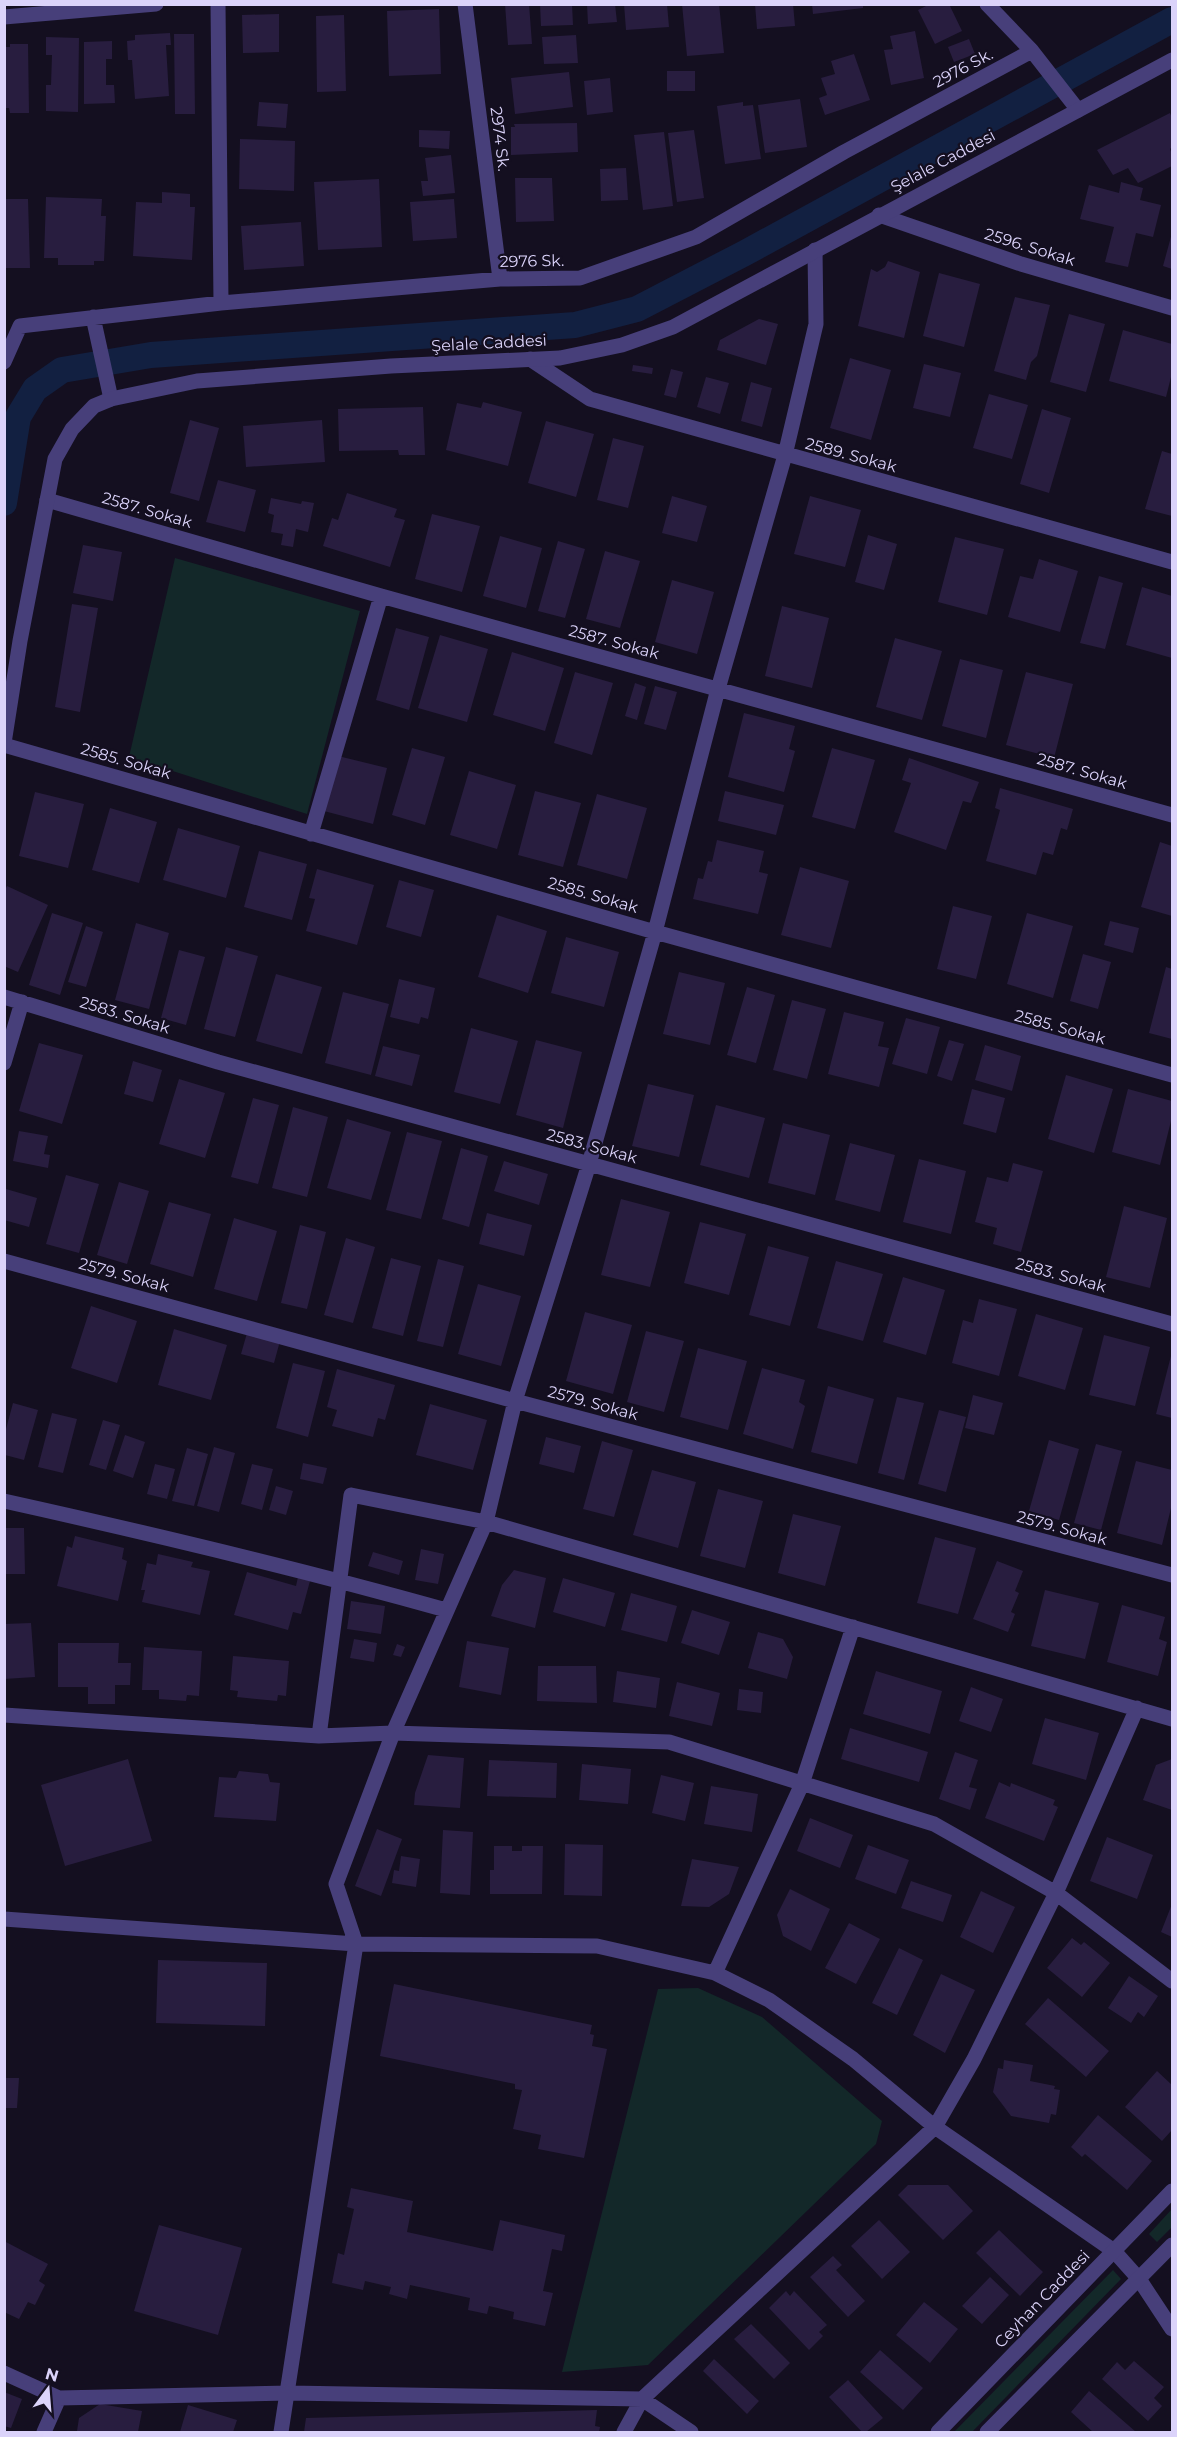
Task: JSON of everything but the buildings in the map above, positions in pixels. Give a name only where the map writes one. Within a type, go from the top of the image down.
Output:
[{"type":"street","points":[[4,17],[156,4]]},
{"type":"street","points":[[218,4],[220,303]]},
{"type":"street","name":"2974 Sk.","points":[[465,4],[500,279]]},
{"type":"street","points":[[987,4],[1032,51],[1078,110]]},
{"type":"street","name":"2976 Sk.","points":[[20,326],[220,303],[500,279],[580,278],[696,237],[844,152],[1032,51]]},
{"type":"street","name":"Şelale Caddesi","points":[[4,744],[20,640],[55,459],[72,429],[94,406],[111,399],[196,381],[391,366],[561,358],[622,345],[673,327],[1173,60]]},
{"type":"street","name":"2596. Sokak","points":[[879,215],[1021,264],[1173,308]]},
{"type":"street","points":[[281,2433],[289,2393],[356,1944],[336,1884],[393,1733],[486,1522],[515,1401],[589,1164],[655,932],[717,689],[785,455],[816,324],[815,250]]},
{"type":"street","points":[[93,317],[111,399]]},
{"type":"street","points":[[4,321],[20,326],[4,362]]},
{"type":"street","name":"2589. Sokak","points":[[530,360],[590,399],[1173,562]]},
{"type":"street","name":"2587. Sokak","points":[[47,500],[381,596],[1173,815]]},
{"type":"street","points":[[311,834],[381,596]]},
{"type":"street","name":"2585. Sokak","points":[[4,744],[655,932],[1173,1075]]},
{"type":"street","name":"2583. Sokak","points":[[4,997],[218,1062],[1173,1324]]},
{"type":"street","points":[[4,1064],[22,1002]]},
{"type":"street","name":"2579. Sokak","points":[[4,1261],[515,1401],[1173,1575]]},
{"type":"street","points":[[319,1736],[351,1495],[486,1522],[1173,1719]]},
{"type":"street","points":[[4,1501],[170,1538],[339,1580],[446,1610]]},
{"type":"street","points":[[715,1973],[802,1784],[853,1627]]},
{"type":"street","points":[[624,2433],[642,2399],[935,2127],[974,2059],[1056,1893],[1137,1708]]},
{"type":"street","points":[[4,1715],[319,1736],[393,1733],[669,1742],[934,1824],[1056,1893],[1173,1981]]},
{"type":"street","points":[[4,1919],[356,1944],[597,1946],[715,1973],[770,2001],[844,2052],[935,2127],[1114,2251],[1139,2279],[1173,2329]]},
{"type":"street","name":"Ceyhan Caddesi","points":[[938,2433],[1173,2191]]},
{"type":"street","points":[[987,2433],[1173,2245]]},
{"type":"street","points":[[4,2373],[59,2398],[289,2393],[642,2399],[691,2433]]},
{"type":"street","points":[[44,2433],[59,2398]]},
{"type":"green space","points":[[175,558],[360,611],[307,814],[129,757]]},
{"type":"green space","points":[[698,1988],[762,2017],[882,2121],[876,2144],[648,2365],[562,2372],[658,1989]]},
{"type":"green space","points":[[1172,2209],[1172,2227],[1157,2242],[1149,2234]]},
{"type":"green space","points":[[1113,2270],[1121,2279],[972,2432],[954,2432]]},
{"type":"waterway","points":[[4,503],[18,417],[35,389],[62,370],[151,355],[575,325],[637,309],[745,253],[1172,20]]}]
